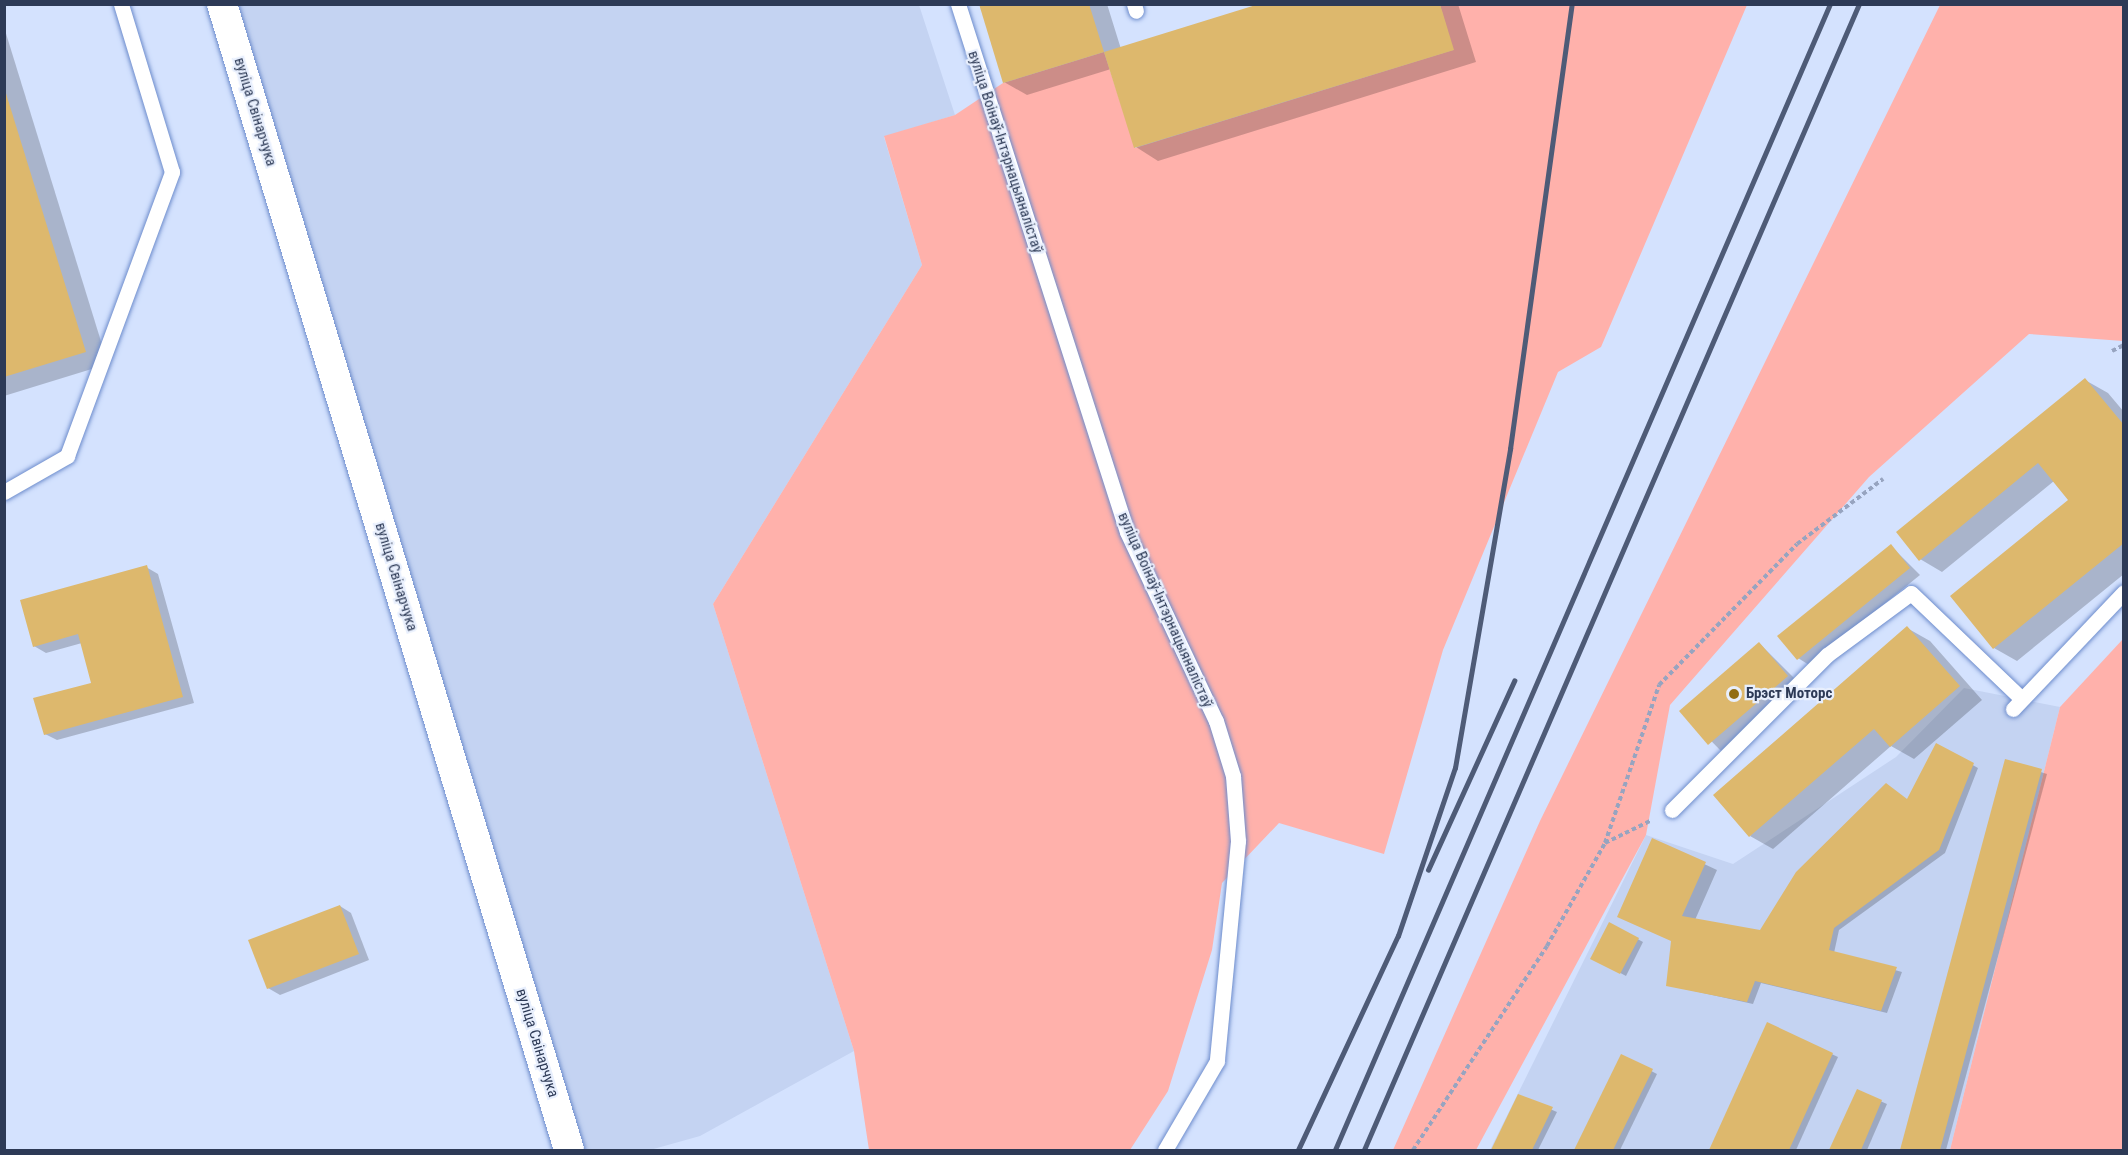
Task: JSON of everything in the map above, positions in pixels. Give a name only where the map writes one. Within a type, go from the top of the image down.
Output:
[{"type":"street","name":"вуліца Свінарчука","points":[[222,4],[569,1150]]},
{"type":"lane","points":[[4,492],[67,456],[172,172],[121,4]]},
{"type":"lane","name":"вуліца Воінаў-Інтэрнацыяналістаў","points":[[958,4],[1127,532],[1216,721],[1233,776],[1238,841],[1217,1061],[1165,1150]]},
{"type":"lane","points":[[1672,810],[1827,655],[1911,593],[2017,703],[2124,592]]},
{"type":"path","points":[[2112,351],[2124,345]]},
{"type":"path","points":[[1413,1150],[1547,946],[1605,843],[1659,685],[1797,544],[1883,479]]},
{"type":"path","points":[[1605,843],[1672,810]]},
{"type":"shaded area","points":[[222,5],[919,5],[955,115],[884,137],[922,265],[713,604],[854,1051],[700,1136],[650,1150],[569,1150]]},
{"type":"shaded area","points":[[1440,5],[1747,5],[1601,347],[1558,372],[1443,650],[1384,854],[1279,823],[1222,883],[1212,950],[1168,1091],[1130,1150],[869,1150],[854,1051],[713,604],[922,265],[884,136],[955,115],[1003,83],[1104,52],[1135,148],[1453,50]]},
{"type":"shaded area","points":[[1940,5],[2123,5],[2123,341],[2029,334],[1869,477],[1670,705],[1646,835],[1476,1150],[1393,1150],[1540,821]]},
{"type":"shaded area","points":[[2123,639],[2123,1150],[1950,1150],[2060,707]]},
{"type":"shaded area","points":[[1964,688],[2060,707],[1950,1150],[1490,1150],[1646,835],[1733,864],[1896,757]]},
{"type":"building","points":[[979,4],[1089,4],[1104,52],[1003,83]]},
{"type":"building","points":[[1259,4],[1440,4],[1454,50],[1134,148],[1104,52]]},
{"type":"building","points":[[4,87],[86,352],[4,377]]},
{"type":"building","points":[[2085,378],[2124,425],[2124,543],[1993,649],[1950,596],[2068,500],[2038,463],[1919,561],[1896,532]]},
{"type":"building","points":[[1891,544],[1910,568],[1797,660],[1777,636]]},
{"type":"building","points":[[147,565],[183,697],[44,735],[33,698],[91,683],[78,634],[33,647],[20,600]]},
{"type":"building","points":[[1907,626],[1960,686],[1890,747],[1874,729],[1749,837],[1713,795]]},
{"type":"building","name":"Брэст Моторс","points":[[1759,642],[1788,676],[1708,745],[1679,711]]},
{"type":"building","points":[[1936,743],[1974,763],[1939,850],[1834,928],[1829,950],[1897,967],[1881,1011],[1755,981],[1747,1002],[1666,986],[1671,941],[1617,917],[1652,838],[1706,862],[1682,916],[1760,930],[1796,872],[1886,783],[1907,799]]},
{"type":"building","points":[[2005,759],[2042,769],[1940,1150],[1900,1150]]},
{"type":"building","points":[[340,905],[359,954],[267,989],[248,940]]},
{"type":"building","points":[[1609,922],[1639,938],[1620,974],[1590,959]]},
{"type":"building","points":[[1767,1022],[1833,1053],[1789,1150],[1709,1150]]},
{"type":"building","points":[[1621,1054],[1653,1069],[1613,1150],[1574,1150]]},
{"type":"building","points":[[1857,1089],[1882,1100],[1861,1150],[1829,1150]]},
{"type":"building","points":[[1518,1094],[1553,1107],[1532,1150],[1491,1150]]},
{"type":"railway","points":[[1298,1150],[1398,936],[1455,768],[1510,449],[1572,4]]},
{"type":"railway","points":[[1335,1150],[1830,4]]},
{"type":"railway","points":[[1364,1150],[1859,4]]},
{"type":"railway","points":[[1428,870],[1514,681]]},
{"type":"place","name":"Брэст Моторс","points":[[1734,694]]}]
